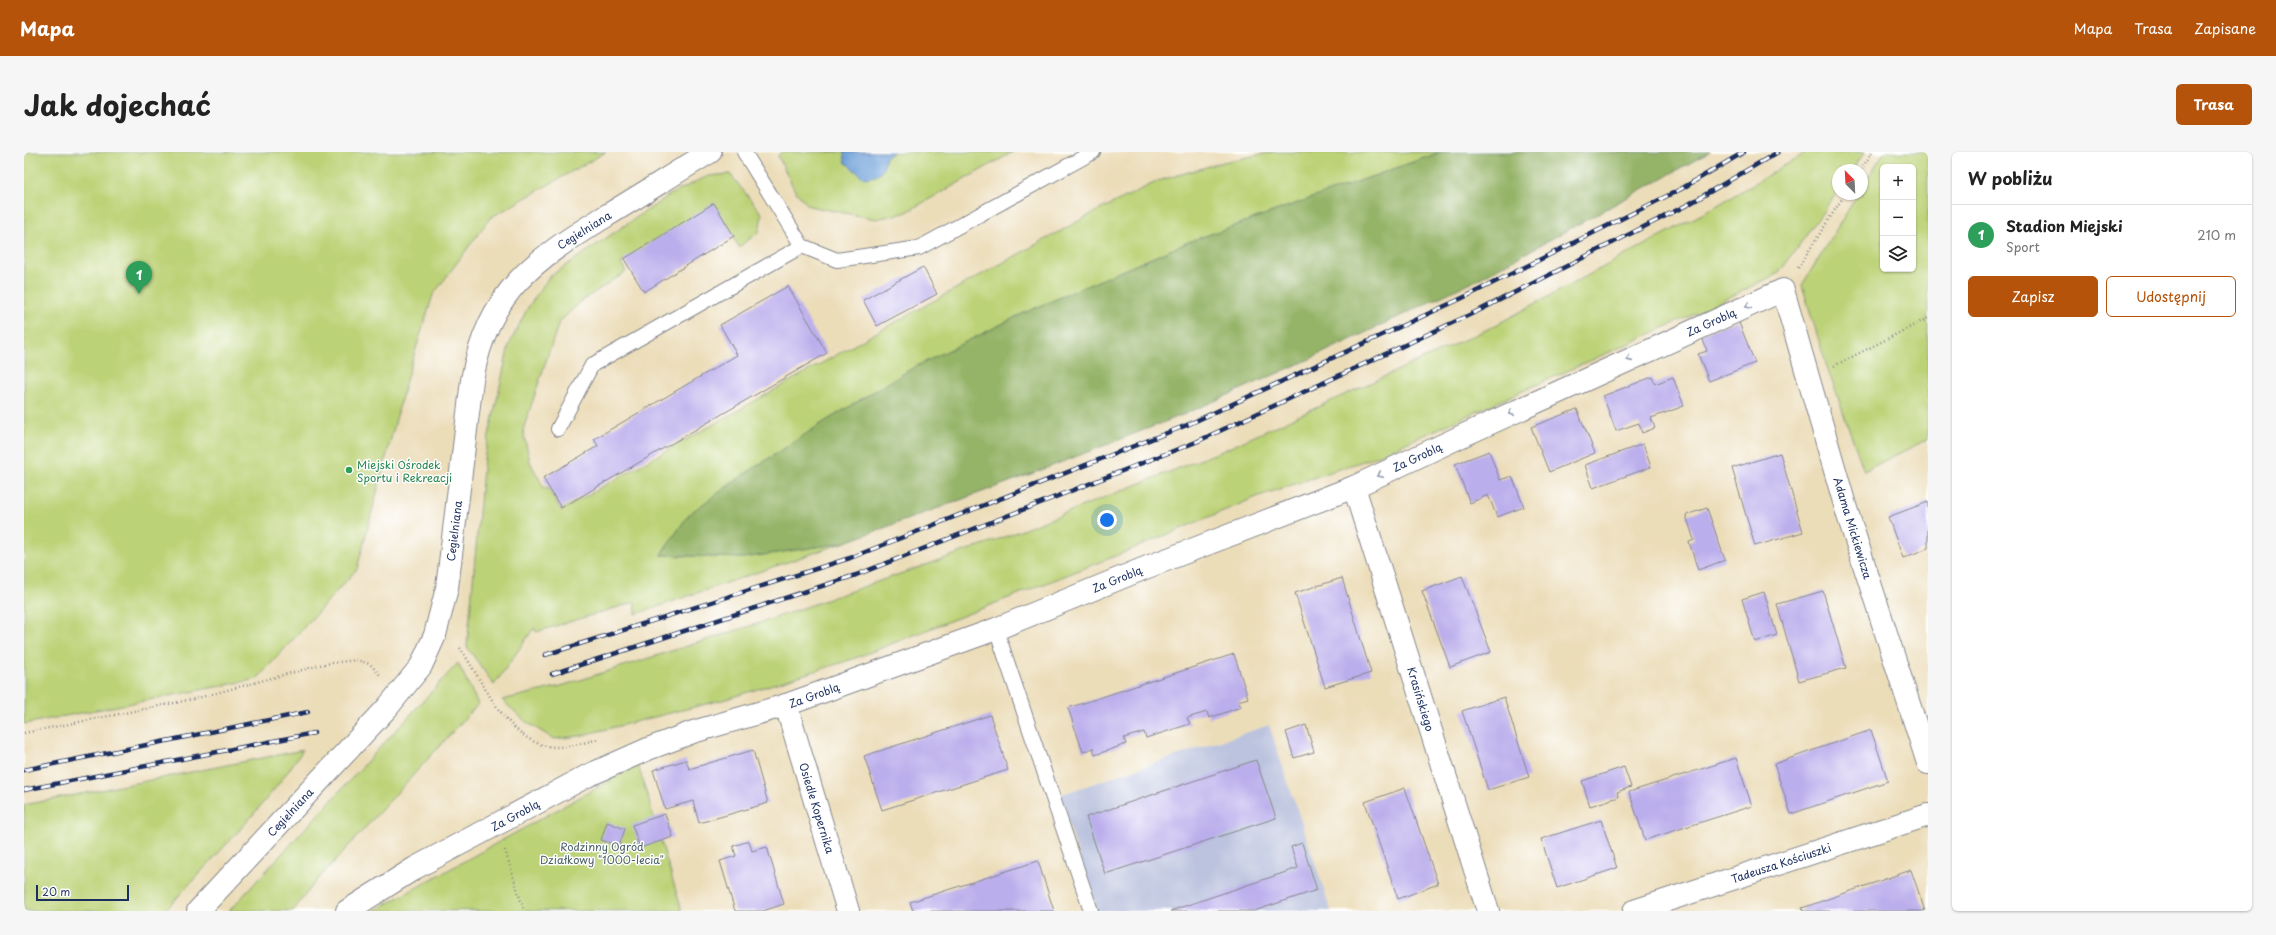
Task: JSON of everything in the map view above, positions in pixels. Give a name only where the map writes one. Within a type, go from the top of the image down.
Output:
[{"type":"street","name":"Cegielniana","points":[[198,911],[388,708],[422,666],[435,635],[447,588],[476,354],[495,311],[507,293],[536,262],[569,239],[710,152]]},
{"type":"street","name":"Adama Mickiewicza","points":[[1783,290],[1848,512],[1928,764]]},
{"type":"street","name":"Za Groblą","points":[[347,911],[416,868],[587,776],[648,749],[694,732],[786,705],[996,629],[1152,565],[1354,487],[1464,435],[1783,290]]},
{"type":"street","name":"Krasińskiego","points":[[1354,487],[1488,911]]},
{"type":"street","name":"Osiedle Kopernika","points":[[786,705],[848,911]]},
{"type":"street","name":"Tadeusza Kościuszki","points":[[1634,911],[1928,815]]},
{"type":"lane","points":[[744,152],[802,246],[837,260],[919,248],[1093,152]]},
{"type":"lane","points":[[558,429],[592,365],[802,246]]},
{"type":"lane","points":[[996,629],[1091,911]]},
{"type":"path","points":[[1865,164],[1872,152]]},
{"type":"path","points":[[1783,290],[1841,200]]},
{"type":"path","points":[[1808,379],[1928,318]]},
{"type":"path","points":[[458,645],[496,706],[528,738],[539,744],[556,747],[600,738]]},
{"type":"path","points":[[24,732],[194,699],[324,664],[356,660],[370,664],[384,679]]},
{"type":"path","points":[[496,825],[524,911]]},
{"type":"shaded area","points":[[1269,725],[1331,911],[1097,911],[1059,795]]},
{"type":"green space","points":[[24,152],[606,152],[490,218],[433,295],[407,377],[357,569],[257,679],[24,724]]},
{"type":"green space","points":[[781,152],[1013,152],[905,213],[875,219],[809,206],[795,191],[778,156]]},
{"type":"green space","points":[[1274,152],[1441,152],[1191,241],[1024,313],[911,369],[824,422],[742,476],[689,514],[661,555],[743,558],[843,543],[636,614],[635,602],[536,632],[534,628],[494,685],[467,647],[484,458],[509,345],[527,309],[549,277],[671,194],[708,176],[730,174],[762,214],[759,232],[739,247],[714,207],[621,263],[626,272],[584,299],[559,322],[523,430],[530,462],[544,488],[547,487],[561,510],[879,331],[1095,212],[1158,181],[1223,162]]},
{"type":"green space","points":[[1441,152],[1710,152],[1482,277],[1310,359],[1185,414],[1034,473],[843,543],[743,558],[661,555],[689,514],[742,476],[824,422],[911,369],[1024,313],[1191,241]]},
{"type":"green space","points":[[1807,152],[1865,152],[1856,164],[1832,164],[1832,199],[1779,273],[1697,313],[1375,457],[1259,496],[1123,553],[853,659],[726,699],[579,736],[554,739],[526,722],[502,700],[561,686],[766,621],[1002,538],[1222,451],[1492,327],[1711,209]]},
{"type":"green space","points":[[1884,152],[1928,152],[1928,439],[1864,471],[1826,364],[1802,285],[1854,200],[1868,200],[1868,177]]},
{"type":"green space","points":[[458,663],[478,704],[312,886],[293,911],[229,911]]},
{"type":"green space","points":[[303,750],[272,793],[255,813],[165,911],[24,911],[24,805]]},
{"type":"green space","name":"Rodzinny Ogród Działkowy \"1000-lecia\"","points":[[638,765],[682,911],[374,911]]},
{"type":"water","points":[[844,152],[894,152],[886,157],[883,170],[876,176],[864,178],[845,162]]},
{"type":"building","points":[[714,203],[734,236],[644,292],[624,259]]},
{"type":"building","points":[[923,267],[937,294],[877,326],[863,300]]},
{"type":"building","points":[[788,286],[827,353],[561,508],[543,478],[598,446],[594,439],[737,355],[720,325]]},
{"type":"building","points":[[1738,320],[1755,363],[1709,381],[1698,354],[1707,351],[1701,334]]},
{"type":"building","points":[[1652,377],[1655,384],[1673,377],[1684,406],[1651,418],[1655,428],[1642,433],[1639,423],[1616,431],[1603,396]]},
{"type":"building","points":[[1577,409],[1595,453],[1549,472],[1531,427]]},
{"type":"building","points":[[1643,444],[1651,467],[1593,488],[1585,465]]},
{"type":"building","points":[[1489,451],[1500,480],[1512,476],[1524,507],[1497,517],[1488,495],[1470,503],[1455,464]]},
{"type":"building","points":[[1780,453],[1803,532],[1755,546],[1732,468]]},
{"type":"building","points":[[1928,502],[1928,548],[1903,558],[1888,517]]},
{"type":"building","points":[[1707,508],[1725,560],[1698,570],[1689,542],[1694,540],[1686,515]]},
{"type":"building","points":[[1462,576],[1491,652],[1450,667],[1422,591]]},
{"type":"building","points":[[1342,578],[1371,673],[1325,687],[1295,593]]},
{"type":"building","points":[[1823,591],[1846,668],[1799,681],[1777,604]]},
{"type":"building","points":[[1764,592],[1777,635],[1755,642],[1742,599]]},
{"type":"building","points":[[1234,654],[1248,698],[1238,701],[1241,707],[1209,718],[1207,712],[1187,718],[1190,724],[1146,738],[1144,732],[1124,738],[1126,744],[1095,755],[1093,748],[1083,752],[1068,708]]},
{"type":"building","points":[[1504,697],[1529,777],[1488,790],[1462,711]]},
{"type":"building","points":[[990,715],[1008,770],[882,810],[864,756]]},
{"type":"building","points":[[1306,725],[1314,752],[1294,758],[1286,732]]},
{"type":"building","points":[[1871,730],[1888,781],[1791,814],[1774,764]]},
{"type":"building","points":[[753,750],[768,803],[699,823],[693,801],[665,809],[653,770],[686,760],[689,769]]},
{"type":"building","points":[[1736,758],[1752,806],[1645,840],[1629,792]]},
{"type":"building","points":[[1256,760],[1276,818],[1105,874],[1086,817]]},
{"type":"building","points":[[1624,767],[1631,787],[1617,792],[1619,797],[1590,806],[1582,781]]},
{"type":"building","points":[[1405,788],[1438,884],[1398,899],[1365,802]]},
{"type":"building","points":[[665,814],[673,837],[640,848],[632,825]]},
{"type":"building","points":[[1601,820],[1617,868],[1557,888],[1541,839]]},
{"type":"building","points":[[607,822],[625,829],[619,846],[601,840]]},
{"type":"building","points":[[749,841],[752,851],[767,847],[784,904],[763,911],[735,911],[720,861],[736,856],[733,846]]},
{"type":"building","points":[[1302,843],[1317,890],[1254,911],[1170,911],[1298,868],[1291,847]]},
{"type":"building","points":[[1038,861],[1054,911],[913,911],[910,902]]},
{"type":"building","points":[[1911,870],[1925,911],[1803,911],[1802,908]]},
{"type":"railway","points":[[545,655],[850,558],[1187,425],[1471,294],[1681,189],[1744,152]]},
{"type":"railway","points":[[552,674],[856,575],[1196,442],[1480,310],[1689,204],[1778,152]]},
{"type":"railway","points":[[24,770],[308,712]]},
{"type":"railway","points":[[24,790],[314,733]]},
{"type":"place","name":"Stadion Miejski","points":[[139,294]]},
{"type":"place","name":"Miejski Ośrodek Sportu i Rekreacji","points":[[349,470]]}]
